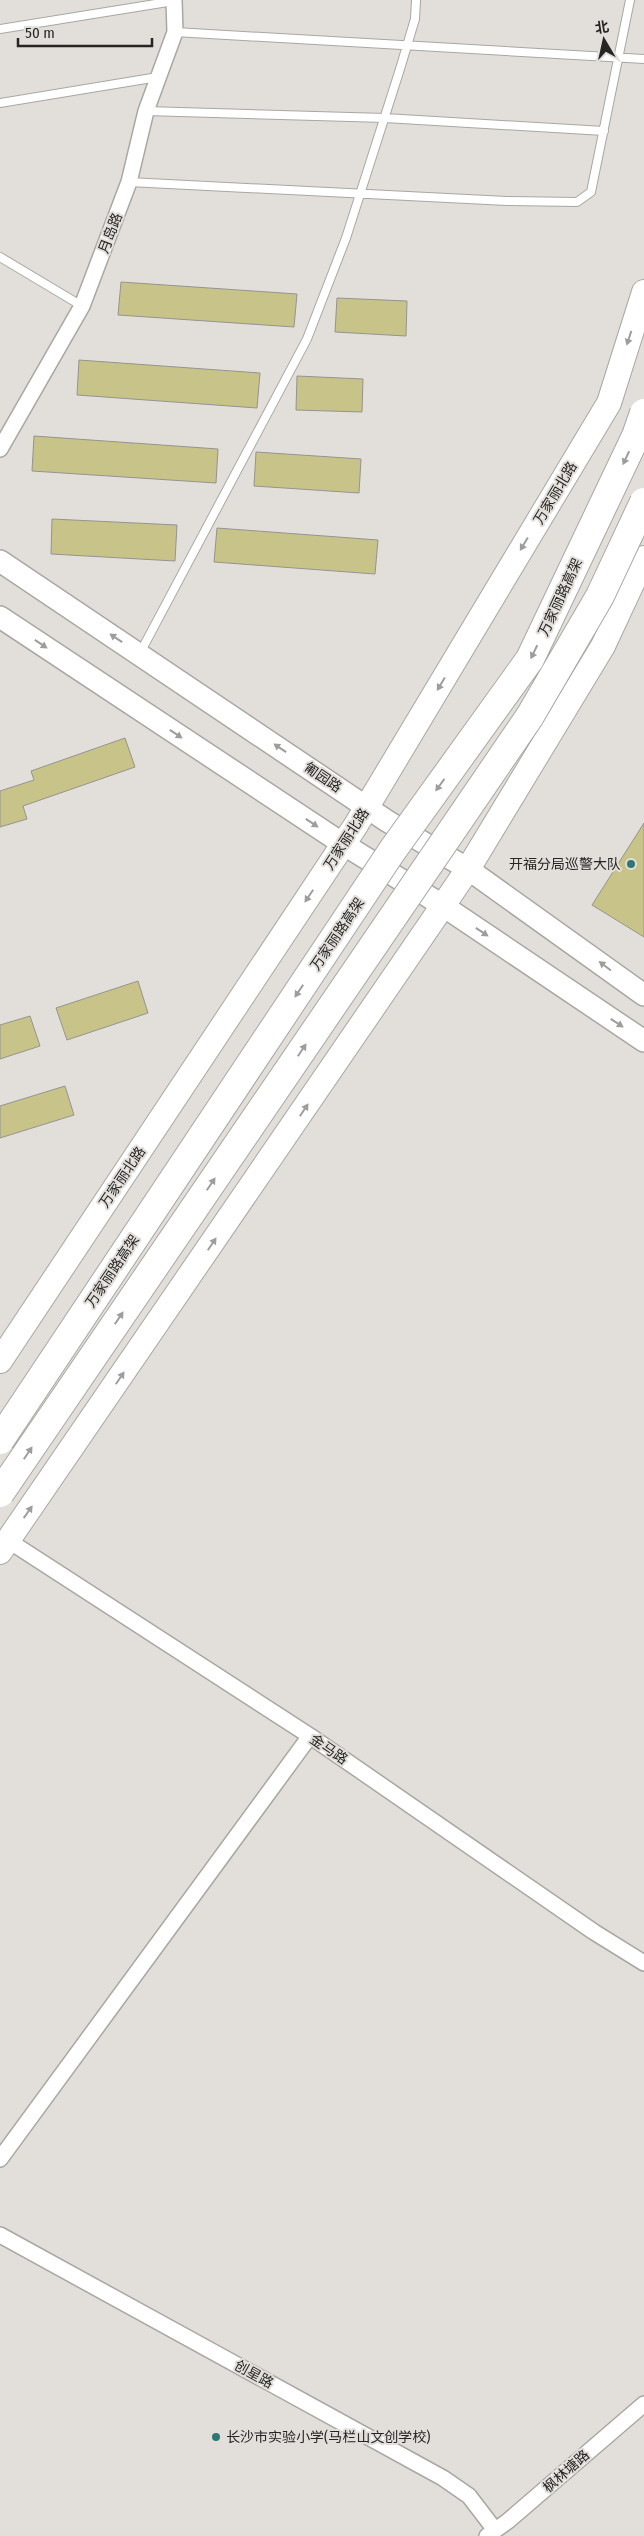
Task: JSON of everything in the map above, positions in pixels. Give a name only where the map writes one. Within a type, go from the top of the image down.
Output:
[{"type":"highway","name":"万家丽路高架","points":[[0,1440],[392,851],[530,659],[636,436],[644,413]]},
{"type":"highway","points":[[0,1493],[530,716],[600,596],[644,502]]},
{"type":"main road","name":"万家丽北路","points":[[0,1361],[368,806],[609,403],[644,292]]},
{"type":"main road","points":[[4,1546],[468,869],[603,646],[644,558]]},
{"type":"main road","name":"匍园路","points":[[0,561],[368,806],[468,869],[644,995]]},
{"type":"main road","points":[[0,617],[343,844],[442,905],[644,1040]]},
{"type":"street","name":"月岛路","points":[[0,449],[82,306],[129,182],[146,111],[175,32],[174,1]]},
{"type":"street","name":"金马路","points":[[4,1546],[310,1736],[594,1932],[644,1963]]},
{"type":"street","points":[[0,2159],[310,1736]]},
{"type":"street","name":"创星路","points":[[0,2235],[442,2478],[468,2496],[491,2533]]},
{"type":"street","name":"枫林塘路","points":[[491,2533],[644,2404]]},
{"type":"lane","points":[[140,654],[306,339],[346,238],[385,118],[415,19],[416,0]]},
{"type":"lane","points":[[129,182],[507,201],[577,202],[591,192],[620,58],[630,0]]},
{"type":"lane","points":[[0,30],[174,1]]},
{"type":"lane","points":[[175,32],[644,59]]},
{"type":"lane","points":[[0,103],[158,77]]},
{"type":"lane","points":[[146,111],[385,118],[604,131]]},
{"type":"lane","points":[[0,257],[82,306]]},
{"type":"building","points":[[121,282],[297,294],[294,327],[118,315]]},
{"type":"building","points":[[337,298],[407,301],[406,336],[335,332]]},
{"type":"building","points":[[79,360],[260,373],[257,408],[77,395]]},
{"type":"building","points":[[297,376],[363,379],[362,412],[296,410]]},
{"type":"building","points":[[34,436],[218,449],[216,483],[32,471]]},
{"type":"building","points":[[256,452],[361,459],[359,493],[254,486]]},
{"type":"building","points":[[52,519],[177,525],[175,561],[51,554]]},
{"type":"building","points":[[217,528],[378,540],[375,574],[214,562]]},
{"type":"building","points":[[125,738],[135,767],[23,806],[27,819],[0,827],[0,791],[34,780],[31,771]]},
{"type":"building","name":"开福分局巡警大队","points":[[644,823],[644,937],[592,905]]},
{"type":"building","points":[[138,981],[148,1013],[67,1040],[56,1008]]},
{"type":"building","points":[[30,1016],[40,1046],[0,1059],[0,1025]]},
{"type":"building","points":[[65,1086],[74,1115],[0,1138],[0,1106]]},
{"type":"place","name":"开福分局巡警大队","points":[[631,864]]},
{"type":"place","name":"长沙市实验小学(马栏山文创学校)","points":[[216,2437]]}]
